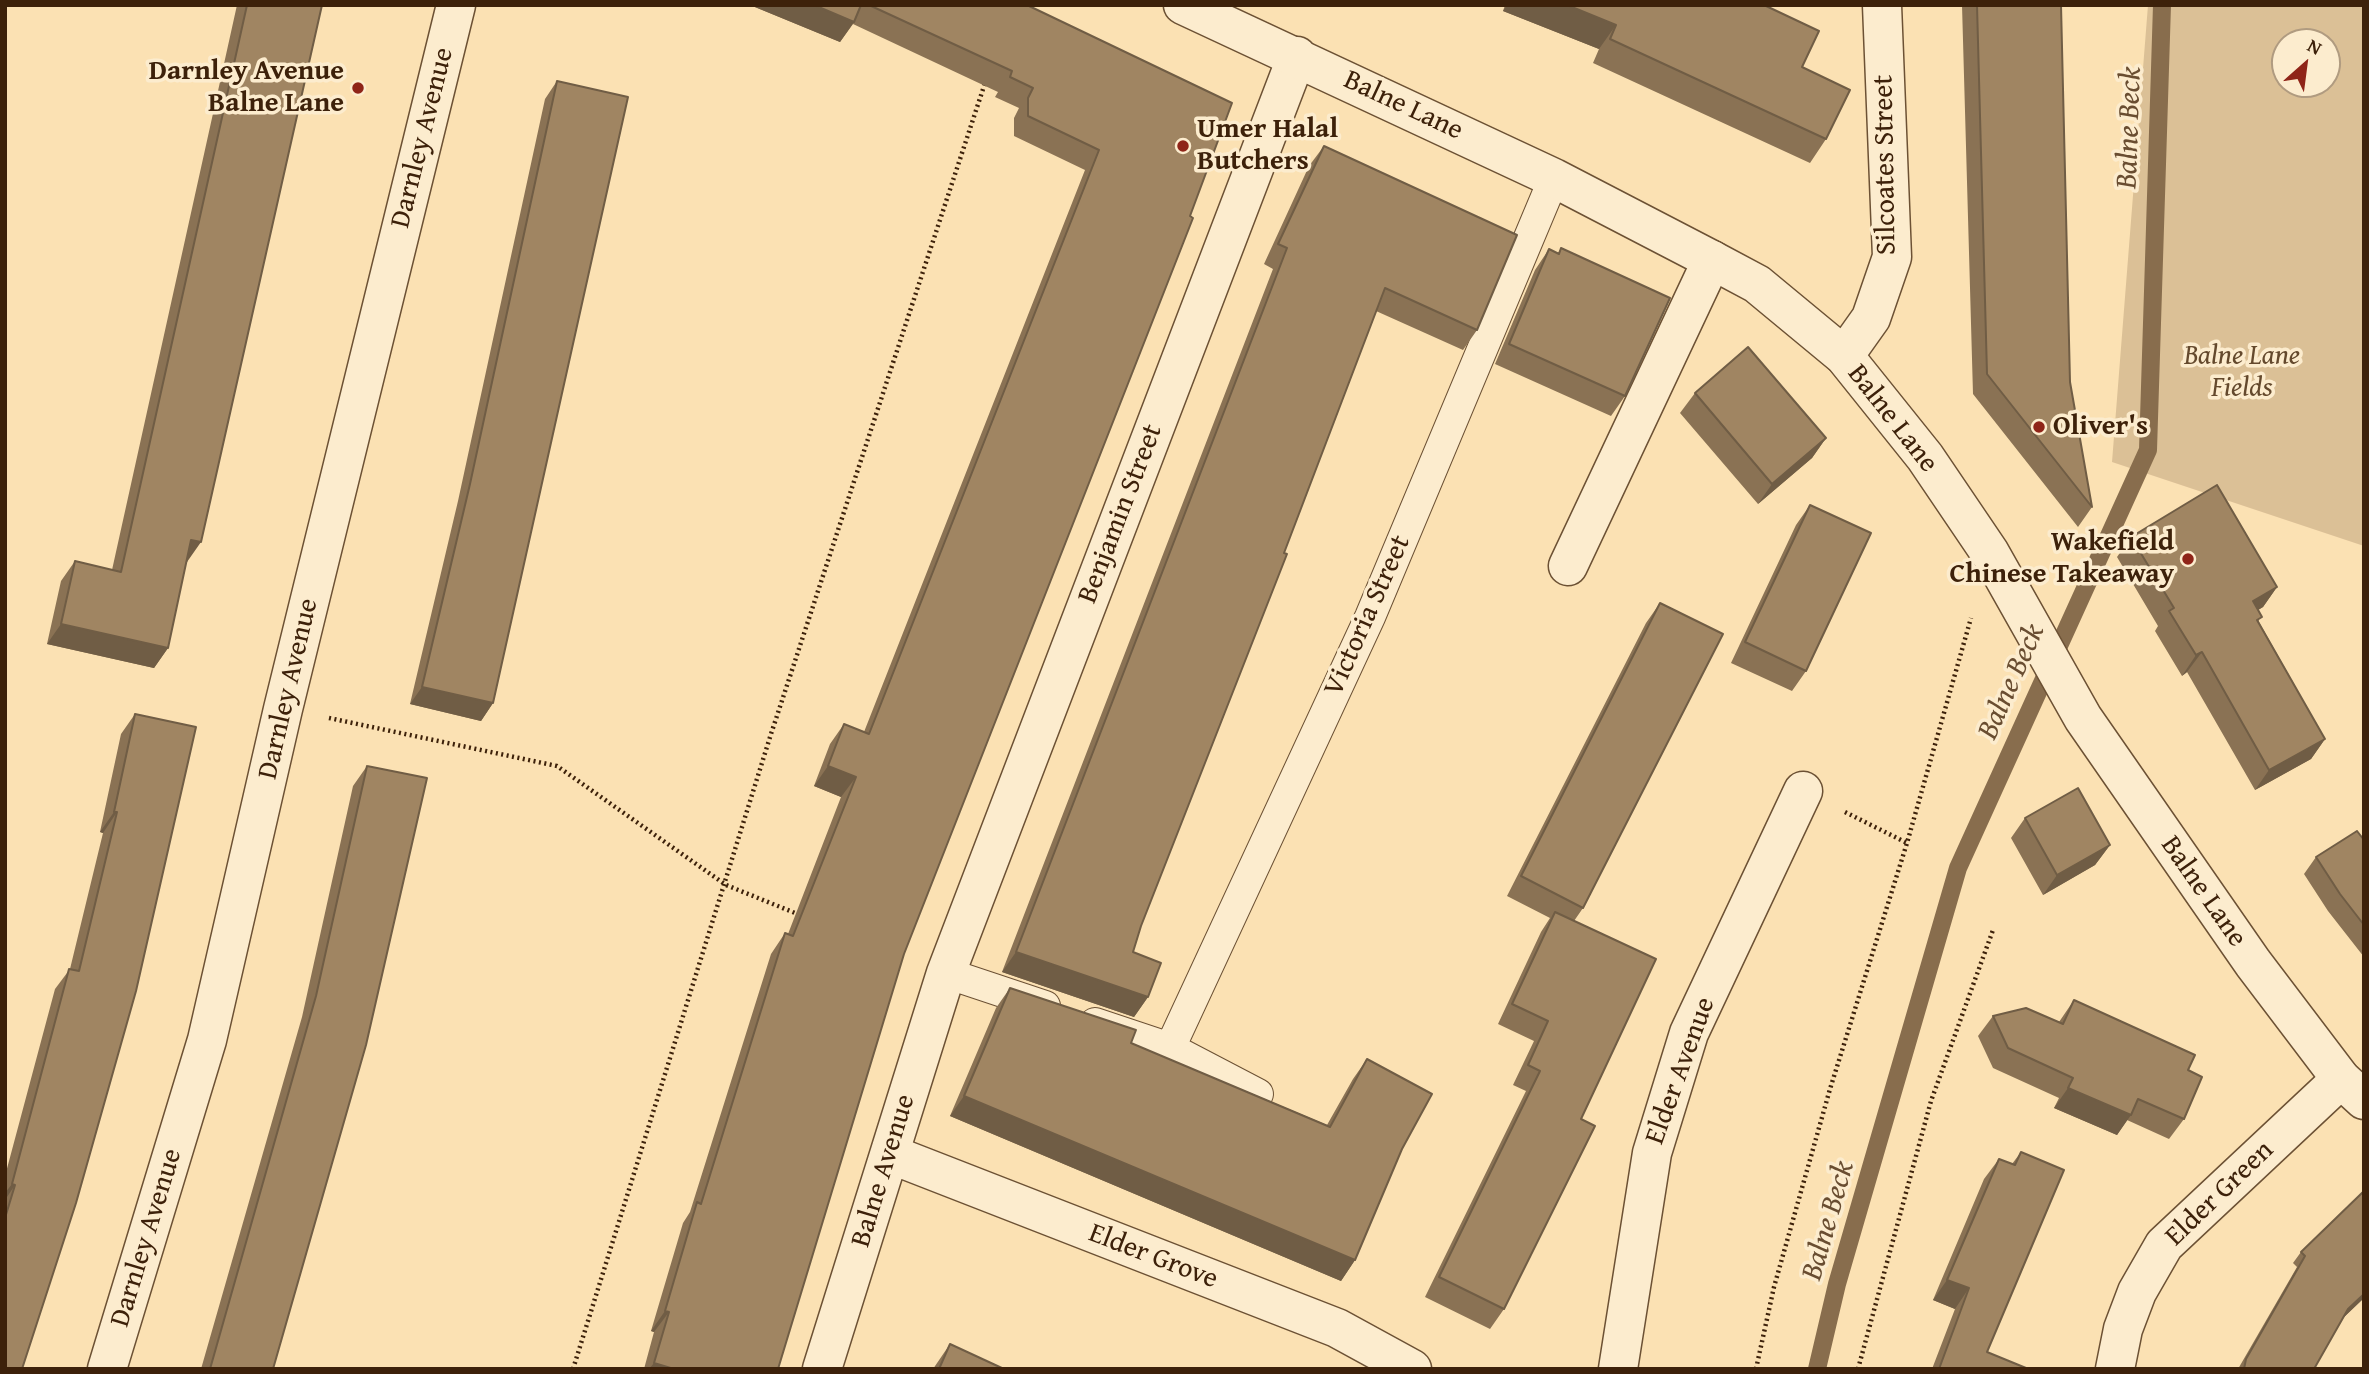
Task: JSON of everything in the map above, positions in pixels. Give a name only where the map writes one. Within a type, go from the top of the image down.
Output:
[{"type":"street","name":"Darnley Avenue","points":[[107,1369],[207,1040],[284,709],[456,5]]},
{"type":"street","name":"Balne Lane","points":[[1183,5],[1554,178],[1712,260],[1757,284],[1844,356],[1925,457],[1990,553],[2083,718],[2253,963],[2352,1089]]},
{"type":"street","name":"Silcoates Street","points":[[1844,356],[1871,318],[1892,257],[1882,5]]},
{"type":"street","name":"Benjamin Street","points":[[946,973],[1297,56]]},
{"type":"street","points":[[1568,566],[1712,260]]},
{"type":"street","name":"Elder Avenue","points":[[1618,1369],[1652,1153],[1689,1033],[1804,791]]},
{"type":"street","name":"Balne Avenue","points":[[822,1369],[946,973]]},
{"type":"street","name":"Elder Green","points":[[2115,1369],[2123,1329],[2137,1292],[2164,1245],[2352,1089]]},
{"type":"street","name":"Elder Grove","points":[[890,1154],[1337,1328],[1412,1369]]},
{"type":"lane","name":"Victoria Street","points":[[1170,1048],[1370,617],[1554,178]]},
{"type":"lane","points":[[946,973],[1170,1048],[1258,1094]]},
{"type":"path","points":[[573,1369],[726,886],[771,734],[989,71]]},
{"type":"path","points":[[1756,1369],[1774,1287],[1830,1089],[1908,843],[1990,553]]},
{"type":"path","points":[[284,709],[557,766],[726,886],[804,916]]},
{"type":"path","points":[[1804,791],[1908,843]]},
{"type":"path","points":[[1858,1369],[1931,1101],[1993,930]]},
{"type":"green space","name":"Balne Lane Fields","points":[[2148,5],[2364,5],[2364,546],[2112,462]]},
{"type":"building","points":[[247,5],[322,5],[201,542],[191,540],[168,648],[61,624],[75,561],[121,572]]},
{"type":"building","points":[[814,5],[861,5],[854,22]]},
{"type":"building","points":[[869,5],[1027,5],[1232,103],[1190,216],[1193,218],[904,954],[778,1369],[674,1369],[654,1363],[669,1312],[665,1311],[697,1202],[701,1204],[785,933],[793,936],[856,777],[828,766],[844,724],[869,734],[1099,150],[1028,116],[1028,98],[1033,88],[1010,77],[1012,71]]},
{"type":"building","points":[[1567,5],[1764,5],[1819,31],[1802,67],[1850,90],[1826,139],[1610,39],[1616,25]]},
{"type":"building","points":[[1977,5],[2061,5],[2070,382],[2092,507],[1987,374]]},
{"type":"building","points":[[557,81],[628,97],[493,703],[422,687],[470,484]]},
{"type":"building","points":[[1324,146],[1517,235],[1477,330],[1385,288],[1284,553],[1287,554],[1141,926],[1133,952],[1161,963],[1148,997],[1016,952],[1287,248],[1278,244]]},
{"type":"building","points":[[1561,248],[1670,298],[1625,396],[1509,344],[1549,249],[1559,254]]},
{"type":"building","points":[[1748,347],[1826,438],[1772,484],[1695,393]]},
{"type":"building","points":[[2217,485],[2277,587],[2253,601],[2262,617],[2257,620],[2325,739],[2269,770],[2202,652],[2196,655],[2169,611],[2174,608],[2131,537]]},
{"type":"building","points":[[1810,505],[1871,533],[1806,671],[1745,642]]},
{"type":"building","points":[[1660,603],[1723,634],[1583,908],[1521,876]]},
{"type":"building","points":[[135,714],[196,727],[136,991],[76,1203],[22,1369],[5,1369],[5,1218],[69,969],[79,971],[117,812],[114,812]]},
{"type":"building","points":[[367,766],[427,778],[366,1045],[273,1369],[210,1369],[316,996]]},
{"type":"building","points":[[2078,788],[2110,845],[2057,875],[2025,818]]},
{"type":"building","points":[[2357,831],[2364,840],[2364,925],[2316,857]]},
{"type":"building","points":[[1555,912],[1656,959],[1581,1119],[1595,1126],[1504,1309],[1439,1277],[1540,1071],[1528,1065],[1548,1021],[1512,1004]]},
{"type":"building","points":[[1010,988],[1136,1030],[1131,1043],[1330,1127],[1367,1059],[1432,1094],[1402,1149],[1355,1260],[964,1096]]},
{"type":"building","points":[[2074,1000],[2195,1055],[2188,1070],[2202,1077],[2184,1119],[2138,1099],[2131,1115],[2068,1088],[2073,1078],[2008,1048],[1993,1016],[2026,1008],[2063,1024]]},
{"type":"building","points":[[2021,1152],[2064,1170],[1987,1352],[2026,1368],[1939,1369],[1969,1288],[1947,1280],[1999,1159],[2015,1165]]},
{"type":"building","points":[[2364,1191],[2364,1294],[2348,1309],[2314,1369],[2244,1369],[2246,1359],[2305,1256],[2301,1252]]},
{"type":"building","points":[[950,1344],[1004,1369],[939,1369]]},
{"type":"waterway","name":"Balne Beck","points":[[1817,1369],[1837,1284],[1958,868],[2148,450],[2162,5]]},
{"type":"place","name":"Darnley Avenue Balne Lane","points":[[358,88]]},
{"type":"place","name":"Umer Halal Butchers","points":[[1183,146]]},
{"type":"place","name":"Oliver's","points":[[2039,427]]},
{"type":"place","name":"Wakefield Chinese Takeaway","points":[[2188,559]]}]
